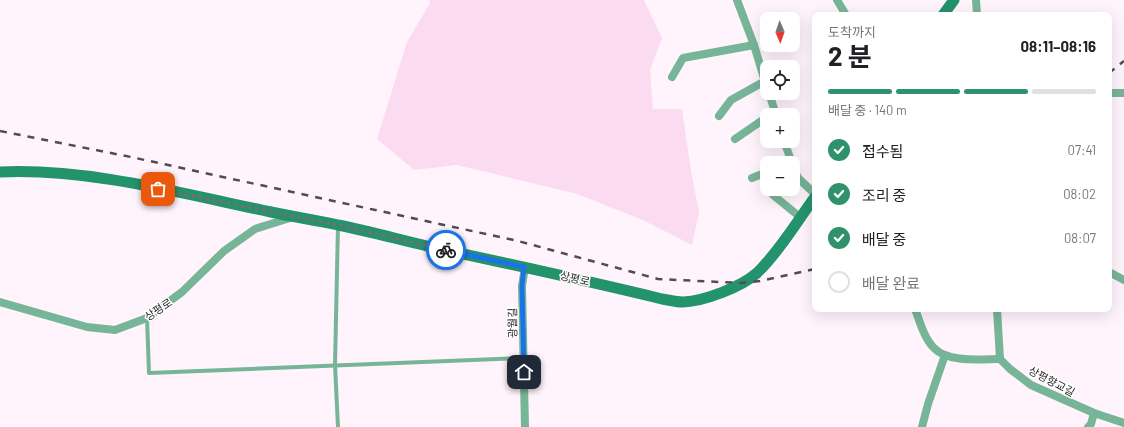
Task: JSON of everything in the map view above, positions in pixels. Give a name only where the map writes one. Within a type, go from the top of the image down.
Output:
[{"type":"main road","points":[[945,12],[954,0]]},
{"type":"main road","name":"상평로","points":[[0,172],[23,171],[84,176],[172,191],[338,225],[662,299],[682,302],[706,299],[727,290],[756,273],[780,246],[812,199]]},
{"type":"street","points":[[737,0],[760,64]]},
{"type":"street","points":[[837,0],[844,12]]},
{"type":"street","points":[[976,0],[976,12]]},
{"type":"street","points":[[672,77],[683,58],[754,44]]},
{"type":"street","points":[[719,116],[731,100],[760,87]]},
{"type":"street","points":[[1112,93],[1124,93]]},
{"type":"street","points":[[735,139],[760,122]]},
{"type":"street","points":[[752,178],[760,175]]},
{"type":"street","points":[[800,180],[812,192]]},
{"type":"street","points":[[774,196],[800,217]]},
{"type":"street","name":"상평로","points":[[0,302],[87,328],[115,330],[147,318],[182,292],[224,251],[255,229],[294,217]]},
{"type":"street","name":"광월길","points":[[524,267],[522,286],[525,427]]},
{"type":"street","points":[[1112,274],[1124,280]]},
{"type":"street","points":[[916,312],[924,333],[934,349],[945,355],[963,359],[1000,359],[997,312]]},
{"type":"street","points":[[922,427],[928,404],[945,355]]},
{"type":"street","name":"상평향교길","points":[[1000,359],[1010,370],[1031,385],[1094,413],[1111,423],[1124,423]]},
{"type":"street","points":[[1088,427],[1091,424],[1094,413]]},
{"type":"lane","points":[[338,225],[335,365],[338,427]]},
{"type":"lane","points":[[147,318],[149,373],[523,358]]},
{"type":"shaded area","points":[[429,0],[644,0],[662,38],[650,70],[653,109],[682,109],[691,171],[699,212],[692,245],[643,220],[577,194],[457,165],[414,170],[377,139],[407,42],[430,3]]},
{"type":"railway","points":[[1112,71],[1124,61]]},
{"type":"railway","points":[[0,131],[131,157],[518,241],[658,279],[740,283],[760,281],[812,270]]},
{"type":"way so far","points":[[158,189],[338,225],[446,250]]},
{"type":"route","points":[[446,250],[524,267],[522,286],[524,372]]}]
